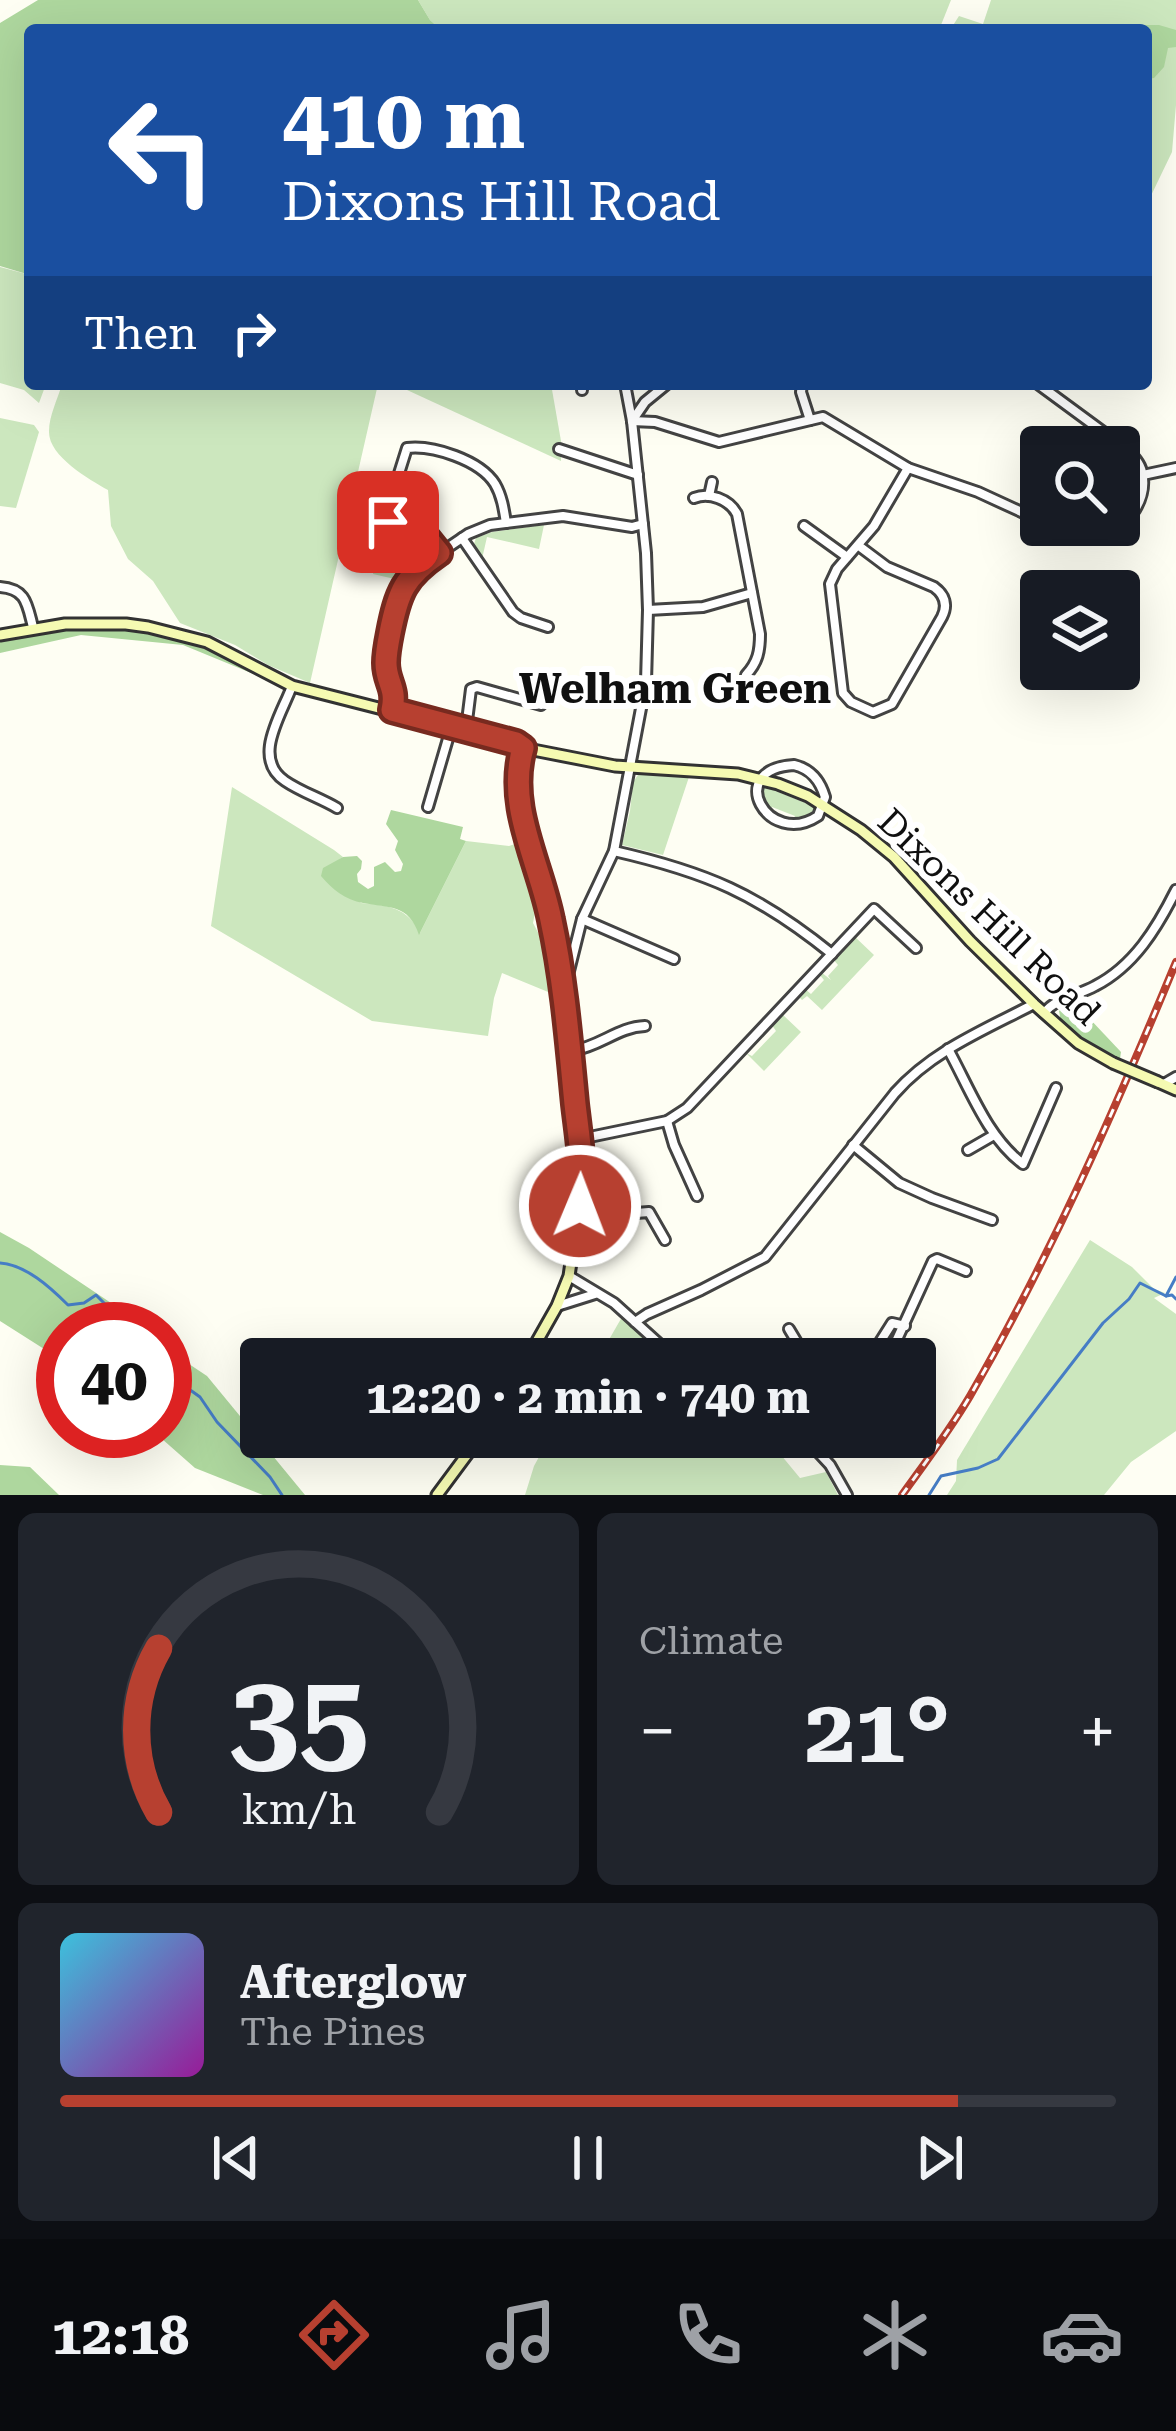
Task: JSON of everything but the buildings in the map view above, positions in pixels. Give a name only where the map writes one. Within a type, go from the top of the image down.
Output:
[{"type":"street","points":[[561,979],[568,975],[582,920],[614,851],[646,674],[649,610],[643,524],[626,390]]},
{"type":"street","points":[[632,421],[661,390]]},
{"type":"street","points":[[802,390],[809,420]]},
{"type":"street","points":[[1046,390],[1135,458],[1143,476],[1140,492]]},
{"type":"street","points":[[632,421],[655,422],[719,442],[817,417],[829,419],[908,468],[1020,511]]},
{"type":"street","points":[[396,484],[406,448],[447,454],[487,475],[500,495],[506,523]]},
{"type":"street","points":[[560,449],[638,475]]},
{"type":"street","points":[[860,546],[879,562],[940,591],[946,604],[892,704],[880,712],[851,702],[842,688],[830,592],[833,576],[860,546],[908,468]]},
{"type":"street","points":[[1143,476],[1176,468]]},
{"type":"street","points":[[709,496],[712,482]]},
{"type":"street","points":[[694,498],[709,496],[729,503],[737,514],[760,646],[755,665],[746,675]]},
{"type":"street","points":[[392,710],[395,693],[386,656],[396,603],[410,576],[439,553],[480,528],[506,523],[563,516],[632,527],[643,524]]},
{"type":"street","points":[[388,522],[423,533],[439,553]]},
{"type":"street","points":[[804,526],[847,557]]},
{"type":"street","points":[[462,538],[513,612],[548,627]]},
{"type":"street","points":[[0,586],[26,598],[33,628]]},
{"type":"street","points":[[649,610],[703,607],[752,593]]},
{"type":"street","name":"Dixons Hill Road","points":[[0,635],[96,623],[171,632],[207,642],[292,686],[452,725],[523,748],[631,767],[759,778],[793,790],[861,830],[902,864],[970,941],[1078,1043],[1176,1090]]},
{"type":"street","points":[[292,686],[272,732],[271,763],[280,778],[337,808]]},
{"type":"street","points":[[466,729],[470,689],[541,704]]},
{"type":"street","points":[[428,807],[452,725]]},
{"type":"street","points":[[523,748],[521,814],[548,907],[561,979],[583,1186],[569,1276],[539,1338]]},
{"type":"street","points":[[782,766],[801,767],[820,783],[824,805],[818,816],[802,824],[775,819],[757,798],[759,778],[782,766]]},
{"type":"street","points":[[614,851],[685,868],[730,886],[799,927],[832,954]]},
{"type":"street","points":[[1044,1013],[1057,1001],[1098,985],[1136,954],[1176,890]]},
{"type":"street","points":[[580,1139],[667,1121],[698,1098],[874,909],[916,948]]},
{"type":"street","points":[[582,920],[674,958]]},
{"type":"street","points":[[634,1322],[765,1256],[904,1082],[929,1060],[1034,1004]]},
{"type":"street","points":[[572,1051],[645,1026]]},
{"type":"street","points":[[948,1049],[994,1135],[1023,1165],[1055,1088]]},
{"type":"street","points":[[1161,1083],[1176,1077]]},
{"type":"street","points":[[667,1121],[697,1196]]},
{"type":"street","points":[[968,1150],[994,1135]]},
{"type":"street","points":[[853,1144],[899,1183],[992,1220]]},
{"type":"street","points":[[583,1186],[599,1190],[617,1221],[649,1212],[665,1240]]},
{"type":"street","points":[[899,1338],[933,1261],[966,1270]]},
{"type":"street","points":[[569,1276],[614,1303],[652,1338]]},
{"type":"street","points":[[557,1306],[596,1293]]},
{"type":"street","points":[[883,1338],[892,1323],[905,1326]]},
{"type":"street","points":[[789,1329],[794,1338]]},
{"type":"street","points":[[437,1495],[464,1458]]},
{"type":"street","points":[[825,1458],[847,1495]]},
{"type":"green space","points":[[38,0],[418,0],[434,24],[24,24],[24,273],[0,266],[0,23]]},
{"type":"green space","points":[[418,0],[951,0],[941,24],[434,24]]},
{"type":"green space","points":[[991,0],[1176,0],[1172,152],[1152,194],[1152,24],[983,24]]},
{"type":"green space","points":[[959,16],[983,24],[954,24]]},
{"type":"green space","points":[[1152,25],[1159,25],[1176,30],[1176,47],[1168,48],[1164,67],[1154,78]]},
{"type":"green space","points":[[0,267],[24,273],[24,390],[0,383]]},
{"type":"green space","points":[[24,390],[44,390],[39,403]]},
{"type":"green space","points":[[60,390],[377,390],[310,683],[180,623],[153,581],[128,559],[111,526],[108,490],[71,466],[55,449],[50,419]]},
{"type":"green space","points":[[407,390],[552,390],[561,461]]},
{"type":"green space","points":[[0,418],[34,425],[39,432],[16,508],[0,506]]},
{"type":"green space","points":[[544,525],[539,549],[487,537],[482,559],[473,547],[476,538],[492,532]]},
{"type":"green space","points":[[401,529],[422,545],[427,541],[431,549],[399,580],[373,574],[384,530],[397,533]]},
{"type":"green space","points":[[67,626],[142,628],[177,635],[274,679],[183,645],[81,635],[0,653],[0,641]]},
{"type":"green space","points":[[645,773],[689,777],[663,855],[622,845],[633,782]]},
{"type":"green space","points":[[761,785],[818,808],[816,814],[793,822],[795,816],[772,807],[768,812],[760,803]]},
{"type":"green space","points":[[232,787],[334,850],[343,857],[332,865],[361,903],[403,913],[420,933],[466,841],[518,843],[538,897],[533,923],[542,940],[553,994],[502,973],[488,1036],[372,1021],[211,926]]},
{"type":"green space","points":[[391,810],[463,827],[460,839],[466,841],[419,935],[404,913],[350,899],[321,876],[323,868],[343,857],[357,856],[362,861],[358,882],[368,889],[374,886],[374,867],[385,862],[395,872],[401,871],[403,864],[395,850],[398,841],[386,824]]},
{"type":"green space","points":[[854,936],[874,955],[822,1010],[807,996],[802,1000],[798,996],[805,989],[811,994],[824,980],[821,972],[831,980],[828,976],[838,965],[833,959]]},
{"type":"green space","points":[[1072,1000],[1121,1052],[1120,1059],[1089,1044],[1061,1022],[1059,1011]]},
{"type":"green space","points":[[782,1014],[801,1032],[764,1071],[746,1053],[752,1056],[776,1031],[772,1025]]},
{"type":"green space","points":[[0,1232],[110,1302],[36,1302],[36,1344],[0,1321]]},
{"type":"green space","points":[[1090,1240],[1165,1293],[1154,1298],[1176,1314],[1176,1431],[1131,1462],[1104,1495],[947,1495],[956,1481],[957,1460]]},
{"type":"green space","points":[[622,1317],[646,1338],[610,1338]]},
{"type":"green space","points":[[192,1366],[207,1376],[240,1416],[240,1458],[275,1458],[305,1495],[263,1495],[195,1468],[184,1458],[192,1458]]},
{"type":"green space","points":[[538,1458],[783,1458],[800,1478],[826,1472],[838,1495],[525,1495]]},
{"type":"green space","points":[[0,1465],[30,1467],[59,1495],[0,1495]]},
{"type":"waterway","points":[[0,1263],[28,1272],[65,1302]]},
{"type":"waterway","points":[[1166,1296],[1176,1277]]},
{"type":"waterway","points":[[929,1495],[941,1476],[998,1459],[1103,1323],[1140,1283],[1176,1299]]},
{"type":"waterway","points":[[86,1302],[96,1295],[103,1302]]},
{"type":"waterway","points":[[192,1391],[282,1495]]},
{"type":"railway","points":[[902,1495],[962,1409],[1027,1290],[1105,1128],[1176,962]]},
{"type":"district","name":"Welham Green","points":[[675,688]]},
{"type":"route","points":[[388,522],[415,528],[439,553],[416,569],[396,603],[386,656],[395,693],[392,710],[523,748],[521,814],[552,921],[570,1039],[583,1160],[580,1206]]}]
